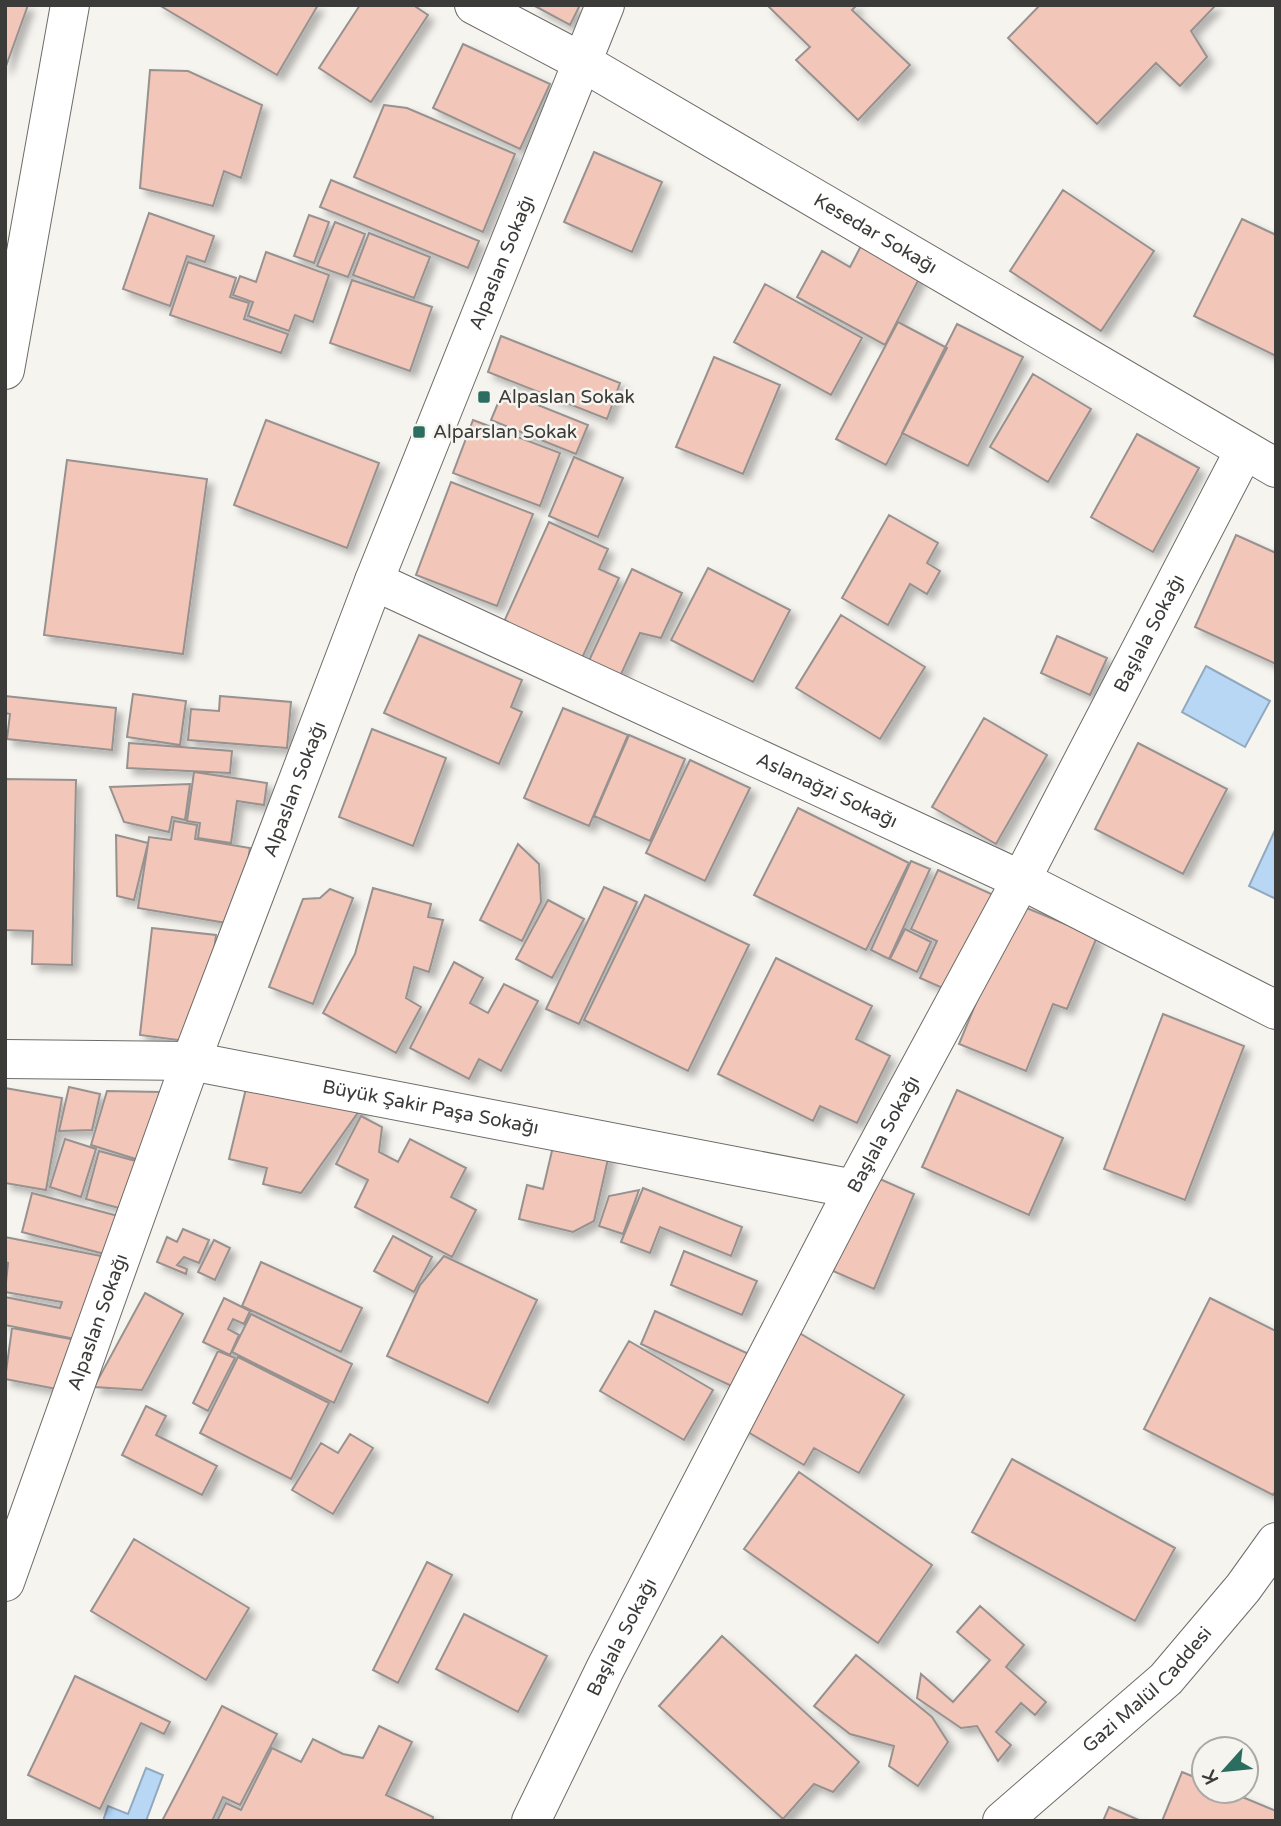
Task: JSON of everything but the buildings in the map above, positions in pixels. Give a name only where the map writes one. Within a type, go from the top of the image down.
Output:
[{"type":"street","points":[[5,370],[70,5]]},
{"type":"street","name":"Kesedar Sokağı","points":[[474,5],[582,62],[1260,459]]},
{"type":"street","name":"Alpaslan Sokağı","points":[[5,1582],[191,1061],[374,582],[605,5]]},
{"type":"street","name":"Başlala Sokağı","points":[[531,1821],[605,1669],[854,1189],[1021,880],[1260,459]]},
{"type":"street","name":"Aslanağzi Sokağı","points":[[374,582],[1021,880],[1276,1010]]},
{"type":"street","name":"Büyük Şakir Paşa Sokağı","points":[[5,1059],[191,1061],[854,1189]]},
{"type":"street","name":"Gazi Malül Caddesi","points":[[1002,1821],[1166,1679],[1243,1588],[1276,1542]]},
{"type":"water","points":[[1206,666],[1270,701],[1245,747],[1182,712]]},
{"type":"water","points":[[1276,828],[1276,899],[1249,886]]},
{"type":"water","points":[[146,1768],[163,1775],[146,1821],[103,1821],[108,1806],[128,1814]]},
{"type":"place","name":"Alpaslan Sokak","points":[[484,397]]},
{"type":"place","name":"Alparslan Sokak","points":[[419,432]]}]
